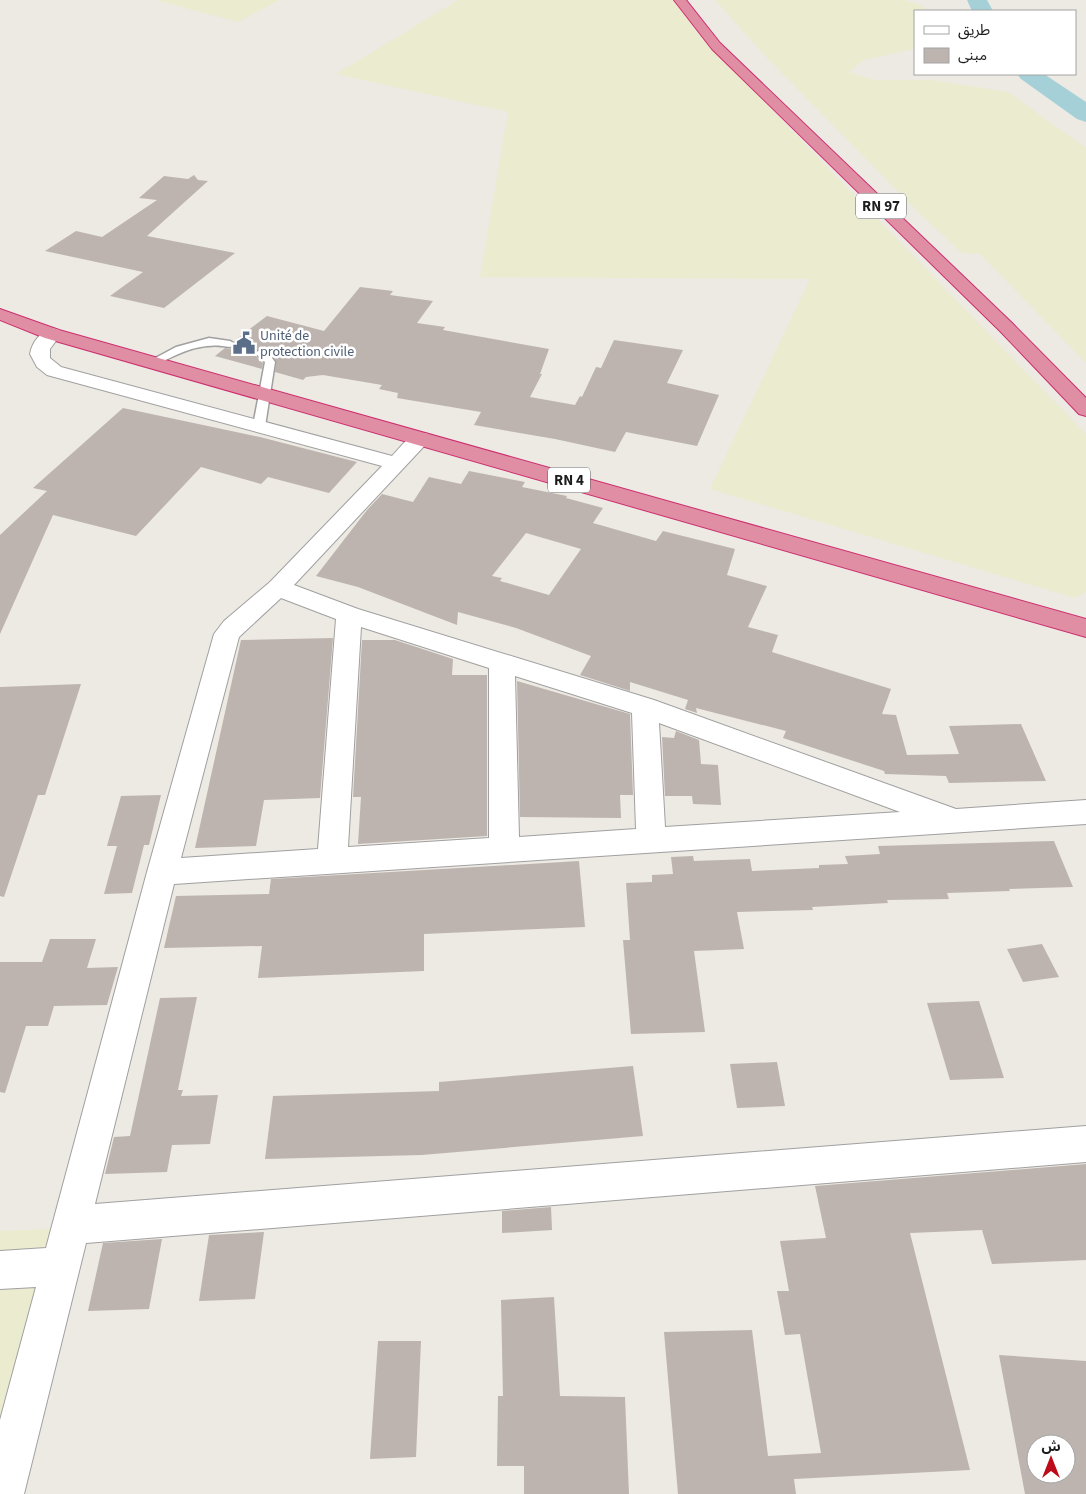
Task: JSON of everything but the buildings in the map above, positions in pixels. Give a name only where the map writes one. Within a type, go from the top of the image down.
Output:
[{"type":"highway","name":"RN 97","points":[[680,0],[716,46],[1006,328],[1086,410]]},
{"type":"highway","name":"RN 97","points":[[694,0],[730,43],[1033,333]]},
{"type":"highway","name":"RN 4","points":[[0,314],[52,334],[151,363],[266,394],[1086,628]]},
{"type":"highway","name":"RN 4","points":[[0,328],[52,334]]},
{"type":"street","points":[[52,334],[42,344],[39,354],[43,364],[54,371],[397,464]]},
{"type":"street","points":[[2,1494],[162,872],[227,634],[232,626],[278,588],[421,438]]},
{"type":"street","points":[[278,588],[350,615],[502,664],[645,707],[956,820]]},
{"type":"street","points":[[332,861],[350,615]]},
{"type":"street","points":[[502,664],[504,850]]},
{"type":"street","points":[[645,707],[651,840]]},
{"type":"street","points":[[162,872],[1086,812]]},
{"type":"street","points":[[72,1225],[1086,1144]]},
{"type":"street","points":[[0,1270],[61,1266]]},
{"type":"lane","points":[[151,363],[197,342],[212,340],[230,344]]},
{"type":"lane","points":[[259,426],[270,362],[260,353]]},
{"type":"green space","points":[[156,0],[280,0],[238,22]]},
{"type":"green space","points":[[458,0],[676,0],[708,44],[1086,434],[1086,592],[1075,598],[710,489],[810,279],[480,277],[508,112],[336,74]]},
{"type":"green space","points":[[715,0],[904,0],[923,6],[927,10],[914,10],[914,49],[864,60],[849,72],[874,80],[932,80],[1008,92],[1086,148],[1086,363],[980,254],[962,253],[918,212],[769,60]]},
{"type":"green space","points":[[63,1228],[0,1468],[0,1231]]},
{"type":"waterway","points":[[977,0],[982,10]]},
{"type":"waterway","points":[[1030,75],[1086,114]]},
{"type":"place","name":"Unité de protection civile","points":[[244,343]]}]
